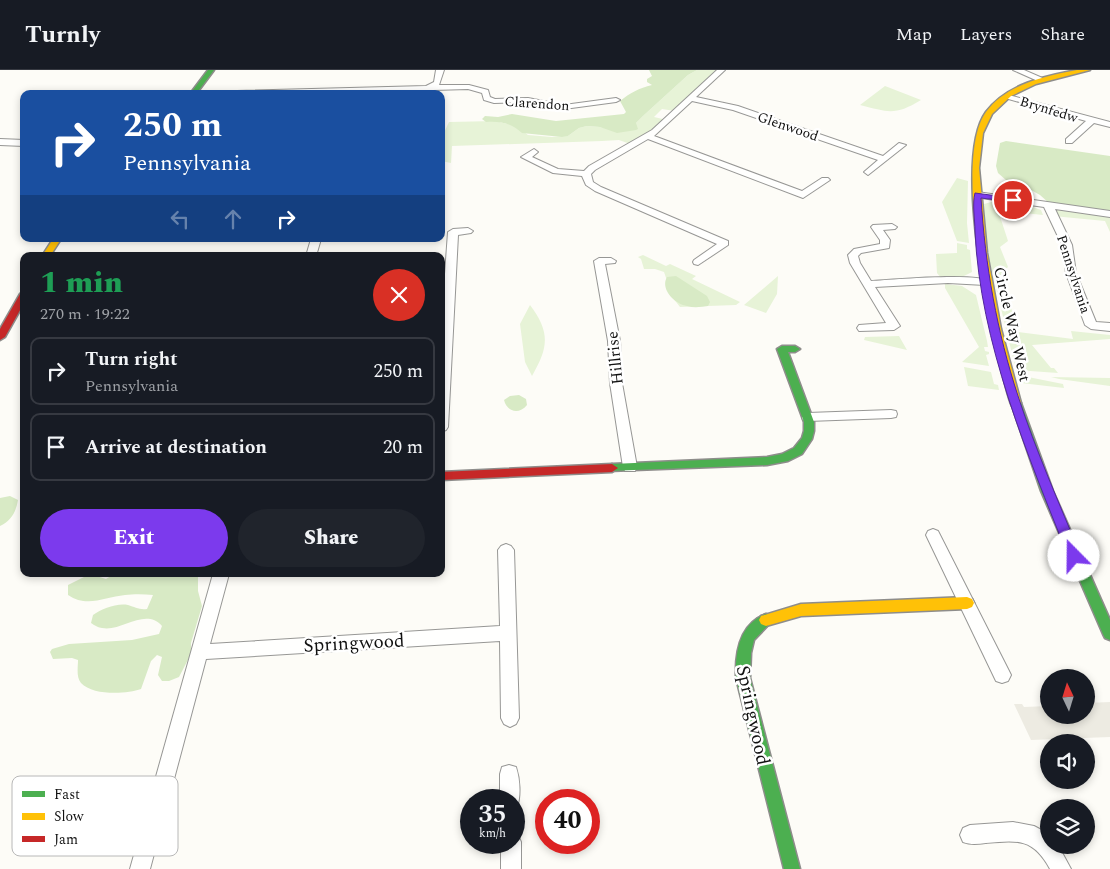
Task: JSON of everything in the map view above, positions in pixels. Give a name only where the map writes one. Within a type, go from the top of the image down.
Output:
[{"type":"street","points":[[195,90],[211,70]]},
{"type":"street","points":[[433,87],[437,83],[440,70]]},
{"type":"street","points":[[586,174],[592,168],[649,137],[721,70]]},
{"type":"street","points":[[1017,70],[1043,80]]},
{"type":"street","name":"Circle Way West","points":[[1087,70],[1043,80],[1008,96],[990,111],[978,135],[976,150],[980,245],[985,282],[1002,356],[1028,442],[1074,556],[1110,634]]},
{"type":"street","name":"Clarendon","points":[[333,90],[433,87],[475,88],[485,92],[488,98],[494,101],[528,100],[558,107],[616,100]]},
{"type":"street","name":"Brynfedw","points":[[1008,96],[1110,125]]},
{"type":"street","name":"Glenwood","points":[[689,98],[735,108],[885,158]]},
{"type":"street","name":"Brynfedw","points":[[1069,141],[1091,121]]},
{"type":"street","points":[[649,137],[804,195],[825,180]]},
{"type":"street","points":[[0,142],[20,143]]},
{"type":"street","points":[[868,172],[902,145]]},
{"type":"street","points":[[534,152],[525,157],[556,171],[586,174]]},
{"type":"street","points":[[586,174],[589,183],[598,190],[724,243],[698,262]]},
{"type":"street","name":"Pennsylvania","points":[[978,195],[1110,214]]},
{"type":"street","name":"Pennsylvania","points":[[1048,205],[1067,246],[1071,273],[1091,325],[1110,327]]},
{"type":"street","points":[[863,328],[894,326],[855,263],[853,255],[858,250],[885,246],[885,240],[876,227],[892,227]]},
{"type":"street","points":[[445,366],[454,232],[468,231]]},
{"type":"street","name":"Hillrise","points":[[611,261],[599,261],[614,341],[616,383],[630,467]]},
{"type":"street","points":[[868,284],[948,280],[985,282]]},
{"type":"street","points":[[0,337],[20,301]]},
{"type":"street","points":[[445,476],[777,460],[796,452],[804,446],[810,430],[808,417],[782,349],[795,349]]},
{"type":"street","points":[[808,417],[891,414]]},
{"type":"street","points":[[933,535],[1002,675]]},
{"type":"street","points":[[506,550],[510,718]]},
{"type":"street","points":[[166,776],[220,577]]},
{"type":"street","name":"Springwood","points":[[792,869],[743,678],[741,653],[754,627],[767,618],[801,610],[967,603]]},
{"type":"street","name":"Springwood","points":[[200,652],[509,633]]},
{"type":"street","points":[[509,774],[510,789]]},
{"type":"street","points":[[970,835],[1030,833],[1044,840],[1052,850],[1061,869]]},
{"type":"street","points":[[511,854],[511,869]]},
{"type":"street","points":[[140,869],[144,856]]},
{"type":"green space","points":[[649,70],[697,70],[688,75],[643,116],[636,123],[638,129],[636,130],[617,133],[600,127],[587,126],[579,128],[568,136],[562,137],[522,133],[510,125],[501,122],[486,122],[482,119],[485,116],[498,117],[512,114],[556,121],[624,114],[626,112],[620,101],[635,91],[652,85],[647,82],[647,79],[652,76]]},
{"type":"green space","points":[[697,70],[721,70],[675,111],[662,109],[654,117],[667,120],[633,145],[619,140],[452,146],[451,163],[445,162],[445,130],[449,122],[495,121],[516,126],[528,135],[552,137],[568,136],[579,128],[587,126],[636,130],[636,123],[688,75]]},
{"type":"green space","points":[[885,86],[921,100],[904,109],[891,111],[860,105]]},
{"type":"green space","points":[[1006,141],[1110,156],[1110,212],[1049,203],[1040,195],[1024,186],[1007,181],[998,173],[996,166],[1000,143]]},
{"type":"green space","points":[[957,178],[968,181],[967,223],[969,243],[957,241],[942,202]]},
{"type":"green space","points":[[995,201],[1008,241],[1000,247],[1008,267],[1001,273],[1018,332],[1073,339],[1071,331],[1110,335],[1110,339],[1032,345],[1051,368],[1054,368],[1058,373],[1016,370],[987,251],[984,204]]},
{"type":"green space","points":[[999,201],[1030,206],[1041,210],[1043,215],[1003,211]]},
{"type":"green space","points":[[1048,205],[1110,214],[1110,232],[1105,221],[1053,216]]},
{"type":"green space","points":[[957,243],[967,245],[967,249],[970,250],[972,272],[962,277],[941,278],[937,273],[936,254],[957,253]]},
{"type":"green space","points":[[643,255],[666,266],[670,264],[696,276],[692,279],[740,302],[736,305],[680,307],[673,298],[664,272],[655,269],[644,269],[641,259],[638,257]]},
{"type":"green space","points":[[676,276],[707,296],[710,302],[708,306],[690,307],[682,305],[673,299],[667,291],[665,282],[667,277]]},
{"type":"green space","points":[[778,276],[777,294],[766,313],[744,305]]},
{"type":"green space","points":[[945,284],[962,286],[976,295],[987,341],[988,347],[984,347],[985,351],[989,352],[986,355],[989,366],[962,362],[979,347],[945,288]]},
{"type":"green space","points":[[530,305],[541,324],[545,340],[544,349],[532,376],[525,362],[520,324]]},
{"type":"green space","points":[[899,336],[907,350],[864,340],[865,337]]},
{"type":"green space","points":[[964,367],[991,372],[994,384],[998,385],[999,390],[968,386]]},
{"type":"green space","points":[[1018,375],[1063,384],[1064,388],[1021,383]]},
{"type":"green space","points":[[1051,377],[1110,378],[1110,386],[1059,379]]},
{"type":"green space","points":[[519,395],[526,399],[527,405],[520,410],[514,411],[508,407],[504,400],[510,396]]},
{"type":"green space","points":[[10,496],[18,500],[16,508],[10,519],[0,526],[0,498]]},
{"type":"green space","points":[[84,577],[106,579],[109,577],[198,577],[198,591],[202,606],[191,643],[191,654],[179,677],[169,681],[162,681],[158,675],[162,657],[157,655],[151,661],[141,689],[110,693],[93,690],[81,683],[78,675],[78,660],[72,658],[53,659],[50,652],[52,649],[69,644],[132,640],[159,634],[162,626],[155,621],[141,619],[117,627],[99,628],[91,623],[93,615],[114,606],[123,605],[147,609],[153,595],[128,595],[96,601],[82,601],[68,595],[68,585]]},
{"type":"shaded area","points":[[1110,702],[1110,737],[1095,738],[1095,734],[1040,734],[1040,740],[1031,740],[1014,704],[1022,704],[1024,707],[1040,706],[1040,724],[1095,724],[1095,703]]},
{"type":"traffic: fast","points":[[196,90],[211,70]]},
{"type":"traffic: fast","points":[[612,468],[767,461],[784,458],[798,451],[807,439],[809,422],[782,349],[795,349]]},
{"type":"traffic: fast","points":[[1016,403],[1047,491],[1110,634]]},
{"type":"traffic: fast","points":[[766,620],[758,625],[748,637],[743,661],[743,678],[792,869]]},
{"type":"traffic: slow","points":[[1016,403],[1002,353],[983,253],[976,168],[979,133],[989,113],[1009,95],[1034,83],[1087,70]]},
{"type":"traffic: slow","points":[[49,252],[55,242]]},
{"type":"traffic: slow","points":[[766,620],[801,610],[967,603]]},
{"type":"traffic: jam","points":[[0,337],[20,301]]},
{"type":"traffic: jam","points":[[445,476],[612,468]]},
{"type":"route","points":[[1013,200],[978,195],[980,245],[985,282],[997,339],[1012,394],[1028,442],[1074,556]]}]
